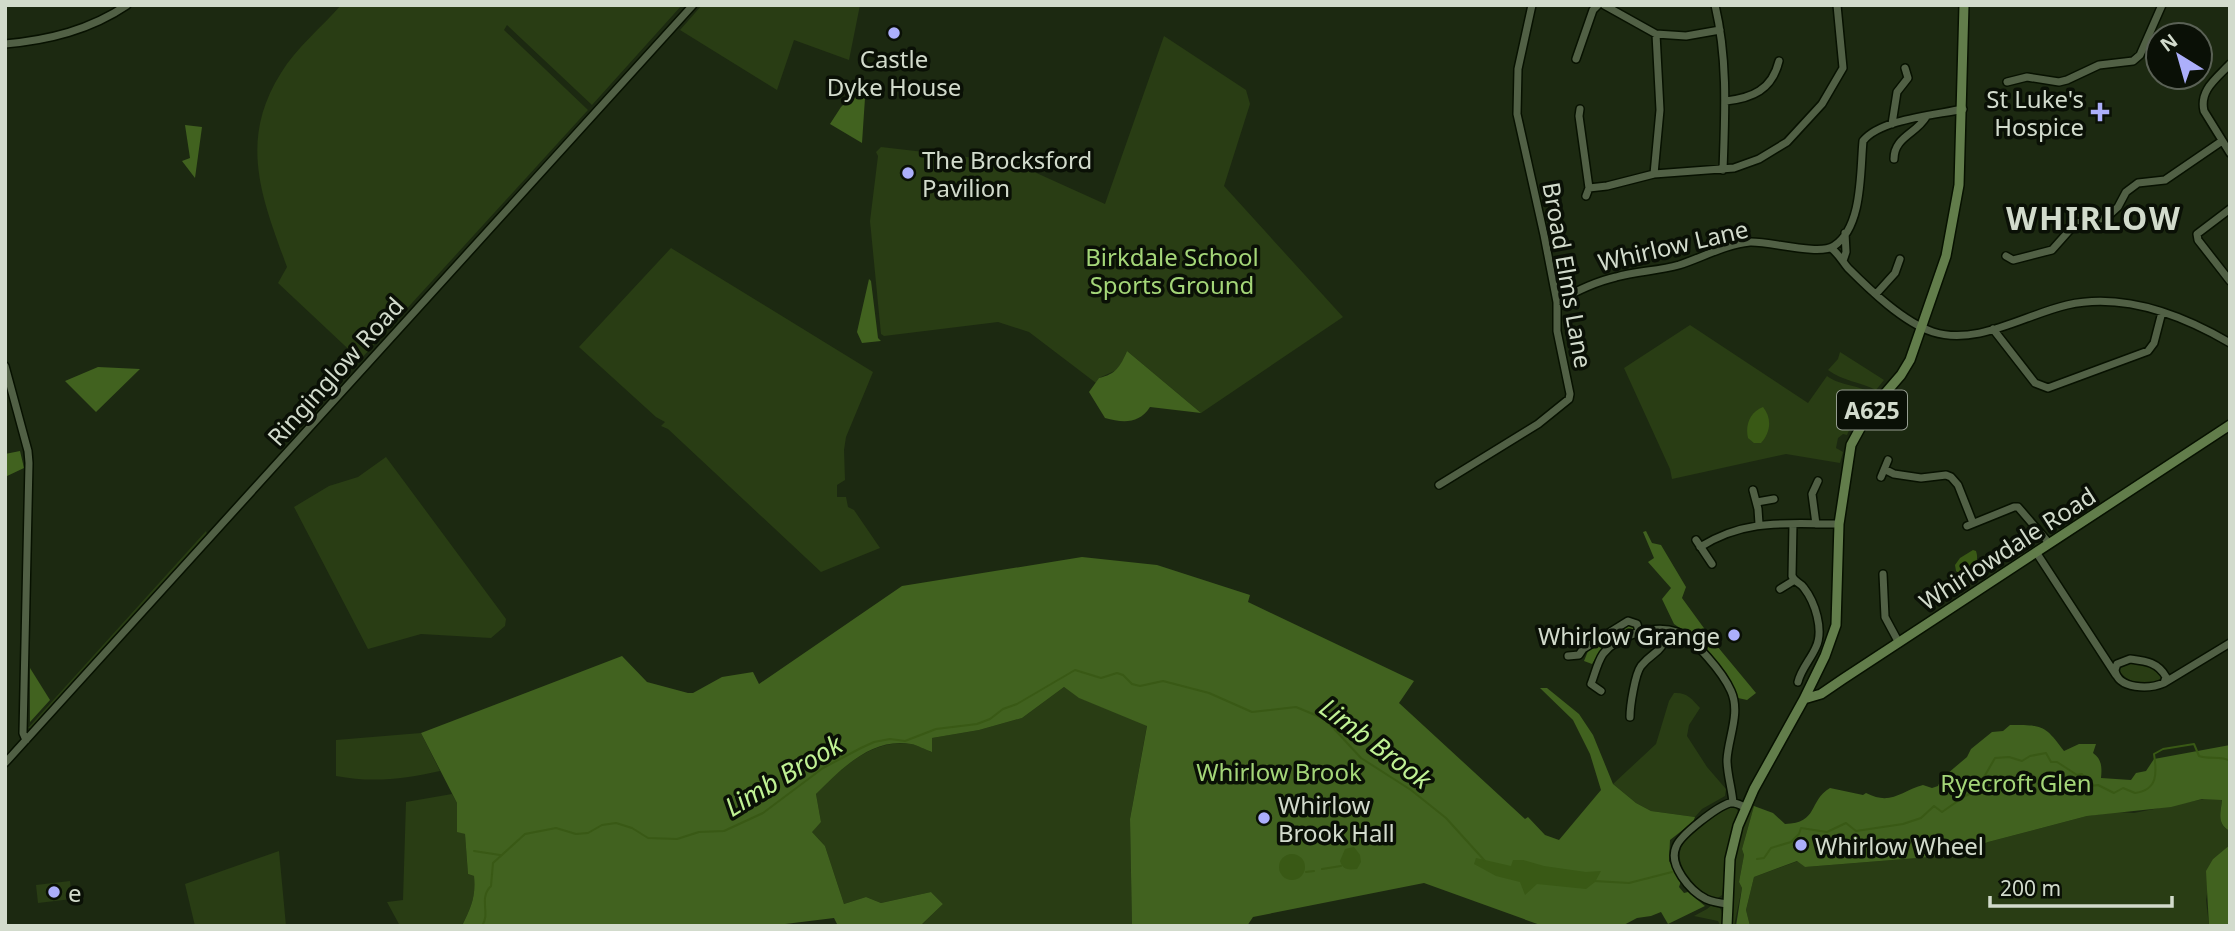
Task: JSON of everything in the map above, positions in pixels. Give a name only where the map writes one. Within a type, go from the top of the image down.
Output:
[{"type":"main road","name":"A625","points":[[1727,926],[1733,844],[1745,807],[1804,699],[1825,656],[1836,625],[1839,524],[1852,445],[1870,412],[1901,375],[1923,328],[1951,234],[1959,185],[1965,5]]},
{"type":"main road","name":"Whirlowdale Road","points":[[1804,699],[1821,694],[2230,425]]},
{"type":"street","points":[[5,44],[33,41],[86,28],[127,5]]},
{"type":"street","name":"Ringinglow Road","points":[[5,763],[693,5]]},
{"type":"street","name":"Broad Elms Lane","points":[[1439,485],[1451,475],[1538,424],[1569,399],[1568,378],[1557,331],[1557,302],[1517,106],[1517,69],[1532,5]]},
{"type":"street","points":[[1576,59],[1593,10],[1598,5]]},
{"type":"street","points":[[1604,5],[1656,34],[1686,36],[1720,30]]},
{"type":"street","points":[[1715,5],[1720,30],[1726,101],[1723,170]]},
{"type":"street","points":[[1580,109],[1587,192],[1654,174],[1723,170],[1759,159],[1787,142],[1822,104],[1841,73],[1844,63],[1837,5]]},
{"type":"street","points":[[2007,82],[2027,77],[2059,82],[2099,65],[2133,61],[2140,54],[2162,5]]},
{"type":"street","points":[[1654,174],[1660,110],[1656,34]]},
{"type":"street","points":[[1726,101],[1756,94],[1769,82],[1779,61]]},
{"type":"street","points":[[2230,64],[2208,88],[2202,99],[2204,111],[2230,153]]},
{"type":"street","points":[[1892,124],[1897,92],[1908,78],[1905,68]]},
{"type":"street","points":[[1963,109],[1892,124],[1874,131],[1863,141],[1859,195],[1845,233],[1831,248],[1876,294],[1923,328],[1942,334],[1959,335],[1993,329],[2077,303],[2126,303],[2188,321],[2230,343]]},
{"type":"street","points":[[1894,159],[1900,141],[1921,127],[1926,117]]},
{"type":"street","points":[[2006,256],[2013,260],[2052,250],[2076,223],[2100,220],[2112,214],[2126,192],[2138,183],[2165,180],[2222,141]]},
{"type":"street","points":[[2230,209],[2197,234],[2198,240],[2230,281]]},
{"type":"street","points":[[1843,261],[1846,252],[1845,233]]},
{"type":"street","name":"Whirlow Lane","points":[[1557,302],[1583,287],[1617,276],[1677,265],[1750,242],[1796,248],[1831,248]]},
{"type":"street","points":[[1876,294],[1895,273],[1900,259]]},
{"type":"street","points":[[1895,273],[1901,279]]},
{"type":"street","points":[[1993,329],[2035,383],[2048,388],[2148,351],[2154,343],[2162,312]]},
{"type":"street","points":[[5,366],[29,463],[23,733],[26,740]]},
{"type":"street","points":[[1888,460],[1884,473],[1921,478],[1946,475],[1958,485],[1970,524],[2018,507],[2049,543]]},
{"type":"street","points":[[1946,466],[1946,475]]},
{"type":"street","points":[[1816,524],[1812,494],[1818,481]]},
{"type":"street","points":[[1752,490],[1757,502],[1759,524]]},
{"type":"street","points":[[1757,502],[1774,499]]},
{"type":"street","points":[[1712,564],[1698,543],[1759,524],[1839,524]]},
{"type":"street","points":[[1793,524],[1793,581]]},
{"type":"street","points":[[2036,552],[2116,675],[2130,685],[2143,688],[2164,683],[2230,643]]},
{"type":"street","points":[[1883,574],[1885,617],[1899,643]]},
{"type":"street","points":[[1780,589],[1793,581]]},
{"type":"street","points":[[1793,581],[1804,588],[1820,622],[1816,648],[1796,677]]},
{"type":"street","points":[[1885,585],[1895,584]]},
{"type":"street","points":[[1568,656],[1579,656],[1583,649],[1628,621],[1637,624],[1639,632]]},
{"type":"street","points":[[1601,691],[1591,684],[1598,663],[1604,653],[1622,640],[1651,630],[1668,630],[1685,636],[1725,680],[1732,693],[1734,714],[1727,762],[1733,803]]},
{"type":"street","points":[[1630,717],[1638,672],[1644,663],[1660,651],[1668,630]]},
{"type":"street","points":[[2106,657],[2143,660],[2180,674]]},
{"type":"street","points":[[2116,675],[2115,670],[2122,660]]},
{"type":"street","points":[[2162,669],[2166,677],[2164,683]]},
{"type":"street","points":[[1727,904],[1710,901],[1698,894],[1681,874],[1674,853],[1679,840],[1727,804],[1745,807]]},
{"type":"green space","points":[[341,5],[682,5],[592,105],[507,25],[504,30],[588,110],[360,360],[278,283],[287,267],[269,217],[258,170],[260,122],[268,98],[294,55]]},
{"type":"green space","points":[[702,5],[860,5],[849,60],[794,40],[777,90],[680,30]]},
{"type":"green space","name":"Birkdale School Sports Ground","points":[[1164,36],[1246,90],[1250,104],[1224,186],[1343,317],[1201,413],[1127,351],[1119,369],[1099,378],[1096,383],[1029,332],[998,322],[884,336],[881,334],[870,221],[878,156],[876,152],[881,147],[967,157],[1032,171],[1105,204]]},
{"type":"green space","points":[[856,92],[865,98],[862,143],[830,124],[841,107]]},
{"type":"green space","points":[[185,125],[202,127],[195,178],[182,161],[190,158]]},
{"type":"green space","points":[[671,248],[873,372],[846,437],[845,480],[837,485],[837,497],[846,497],[848,507],[854,510],[880,548],[821,572],[668,429],[661,426],[665,422],[656,417],[579,347]]},
{"type":"green space","points":[[869,279],[878,338],[881,341],[862,343],[857,332]]},
{"type":"green space","points":[[1690,325],[1808,403],[1827,376],[1873,395],[1855,417],[1847,435],[1843,434],[1838,438],[1836,448],[1843,452],[1840,463],[1786,454],[1672,479],[1670,469],[1624,368]]},
{"type":"green space","points":[[1127,351],[1201,413],[1150,407],[1141,417],[1130,421],[1105,418],[1089,392],[1099,378],[1117,369]]},
{"type":"green space","points":[[1840,352],[1884,380],[1876,390],[1828,370],[1838,359]]},
{"type":"green space","points":[[98,367],[140,369],[96,412],[65,381]]},
{"type":"green space","points":[[20,451],[24,468],[5,477],[5,454]]},
{"type":"green space","points":[[386,457],[506,619],[505,626],[491,638],[421,634],[368,649],[294,507],[329,486],[358,477]]},
{"type":"green space","points":[[206,531],[207,534],[31,728],[28,728]]},
{"type":"green space","points":[[1646,531],[1652,543],[1661,545],[1686,587],[1682,598],[1756,693],[1747,700],[1738,698],[1706,651],[1693,637],[1674,624],[1662,599],[1671,588],[1648,562],[1654,558],[1643,532]]},
{"type":"green space","name":"Whirlow Brook","points":[[1082,557],[1157,565],[1250,595],[1248,602],[1414,681],[1399,703],[1525,819],[1528,817],[1545,835],[1559,840],[1601,790],[1590,754],[1573,720],[1540,688],[1547,688],[1579,714],[1593,735],[1613,784],[1636,803],[1651,811],[1695,817],[1693,822],[1670,840],[1669,861],[1681,881],[1679,887],[1705,906],[1668,924],[1661,912],[1637,918],[1622,926],[1543,926],[1424,883],[1253,917],[1247,926],[1132,926],[1130,819],[1147,726],[1079,698],[1064,687],[1022,718],[979,730],[932,738],[932,752],[914,745],[897,743],[870,750],[847,765],[816,794],[821,822],[812,832],[825,846],[844,904],[866,897],[881,903],[931,892],[943,904],[920,926],[838,926],[834,918],[769,926],[462,926],[472,902],[474,876],[468,874],[465,834],[457,832],[457,803],[421,733],[622,656],[647,682],[688,693],[693,693],[722,677],[753,672],[759,684],[902,586]]},
{"type":"green space","points":[[1628,625],[1633,625],[1634,629],[1599,653],[1592,664],[1584,661],[1588,651]]},
{"type":"green space","points":[[2125,663],[2142,663],[2161,672],[2163,679],[2152,683],[2129,680],[2120,672],[2120,666]]},
{"type":"green space","points":[[30,668],[50,700],[30,722]]},
{"type":"green space","points":[[1064,687],[1080,698],[1147,725],[1130,819],[1132,926],[920,926],[943,904],[931,892],[881,903],[866,897],[844,904],[825,846],[811,831],[821,822],[816,794],[826,784],[858,757],[870,751],[896,743],[913,745],[931,752],[932,738],[979,730],[1022,718]]},
{"type":"green space","points":[[1674,693],[1686,695],[1700,708],[1689,725],[1687,736],[1707,767],[1726,789],[1725,796],[1702,809],[1695,817],[1651,811],[1636,803],[1613,784],[1656,744]]},
{"type":"green space","name":"Ryecroft Glen","points":[[2010,725],[2042,728],[2064,751],[2079,744],[2096,744],[2093,753],[2101,764],[2101,778],[2131,780],[2136,773],[2146,771],[2154,759],[2230,745],[2230,831],[2221,821],[2222,800],[2202,799],[2171,807],[2087,816],[1988,842],[1955,855],[1805,867],[1797,861],[1754,877],[1746,910],[1750,926],[1736,926],[1742,888],[1739,882],[1744,855],[1742,849],[1754,806],[1773,813],[1785,824],[1796,823],[1808,816],[1818,799],[1830,788],[1889,798],[1923,785],[1932,788],[1938,786],[1941,779],[1967,757],[1971,749],[1992,732],[2003,731]]},
{"type":"green space","points":[[421,733],[440,771],[388,779],[336,776],[336,740]]},
{"type":"green space","points":[[452,794],[457,803],[457,831],[465,834],[468,874],[474,876],[470,907],[462,926],[400,926],[387,902],[403,900],[406,802]]},
{"type":"green space","points":[[2209,798],[2222,799],[2221,821],[2230,831],[2228,848],[2213,859],[2206,900],[2209,926],[1750,926],[1746,910],[1754,877],[1798,861],[1805,867],[1955,855],[1988,842],[2087,816],[2134,813]]},
{"type":"green space","points":[[1750,804],[1754,806],[1742,849],[1744,855],[1739,882],[1742,888],[1734,926],[1730,920],[1733,861]]},
{"type":"green space","points":[[1730,806],[1735,806],[1739,813],[1728,853],[1722,895],[1718,898],[1706,894],[1694,883],[1682,867],[1680,856],[1682,846],[1697,828]]},
{"type":"green space","points":[[2230,845],[2230,926],[2209,926],[2206,871],[2213,859]]},
{"type":"green space","points":[[279,851],[286,926],[195,926],[185,884]]},
{"type":"green space","name":"e","points":[[70,881],[72,899],[38,903],[36,885]]},
{"type":"green space","points":[[1712,905],[1721,911],[1723,922],[1720,925],[1718,921],[1694,916]]},
{"type":"shaded area","points":[[1763,407],[1769,420],[1768,430],[1761,443],[1754,443],[1748,438],[1748,424],[1755,412]]},
{"type":"shaded area","points":[[1973,550],[1977,555],[1976,563],[1962,576],[1956,571],[1955,565],[1960,558]]},
{"type":"shaded area","points":[[1354,847],[1361,862],[1357,869],[1346,869],[1340,861],[1345,849]]},
{"type":"shaded area","points":[[1292,854],[1301,858],[1305,867],[1301,876],[1292,880],[1283,876],[1279,867],[1283,858]]},
{"type":"shaded area","points":[[1476,858],[1511,866],[1513,860],[1523,860],[1586,872],[1601,871],[1595,882],[1586,889],[1537,884],[1525,895],[1520,882],[1496,876],[1474,864]]},
{"type":"waterway","name":"Limb Brook","points":[[482,926],[485,896],[491,886],[493,863],[525,834],[556,828],[576,834],[588,833],[602,825],[616,823],[632,828],[648,838],[677,839],[699,832],[724,831],[763,813],[823,768],[874,742],[890,739],[905,741],[936,729],[977,724],[1075,670],[1101,678],[1117,673],[1132,684],[1140,686],[1163,681],[1209,693],[1252,712],[1296,707],[1325,719],[1361,758],[1411,790],[1446,818],[1485,861]]},
{"type":"waterway","name":"Limb Brook","points":[[1757,859],[1764,858],[1771,848],[1791,842],[1801,828],[1827,832],[1846,823],[1856,831],[1903,824],[1921,818],[1934,806],[1942,812],[1976,791],[1995,758],[2009,757],[2022,761],[2030,756],[2046,753],[2051,762],[2057,762],[2077,775],[2082,774],[2090,786],[2098,785],[2114,793],[2123,788],[2135,793],[2148,788],[2155,774],[2154,754],[2163,749],[2194,744],[2199,756],[2230,761]]},
{"type":"waterway","points":[[474,851],[500,855]]},
{"type":"waterway","points":[[1322,869],[1341,866]]},
{"type":"waterway","points":[[1306,872],[1314,871]]},
{"type":"waterway","name":"Limb Brook","points":[[1594,881],[1629,883],[1672,872]]},
{"type":"place","name":"Castle Dyke House","points":[[894,33]]},
{"type":"place","name":"St Luke's Hospice","points":[[2100,112]]},
{"type":"place","name":"The Brocksford Pavilion","points":[[908,173]]},
{"type":"place","name":"Whirlow Grange","points":[[1734,635]]},
{"type":"place","name":"Whirlow Brook Hall","points":[[1264,818]]},
{"type":"place","name":"Whirlow Wheel","points":[[1801,845]]},
{"type":"place","name":"e","points":[[54,892]]},
{"type":"district","name":"WHIRLOW","points":[[2094,217]]}]
